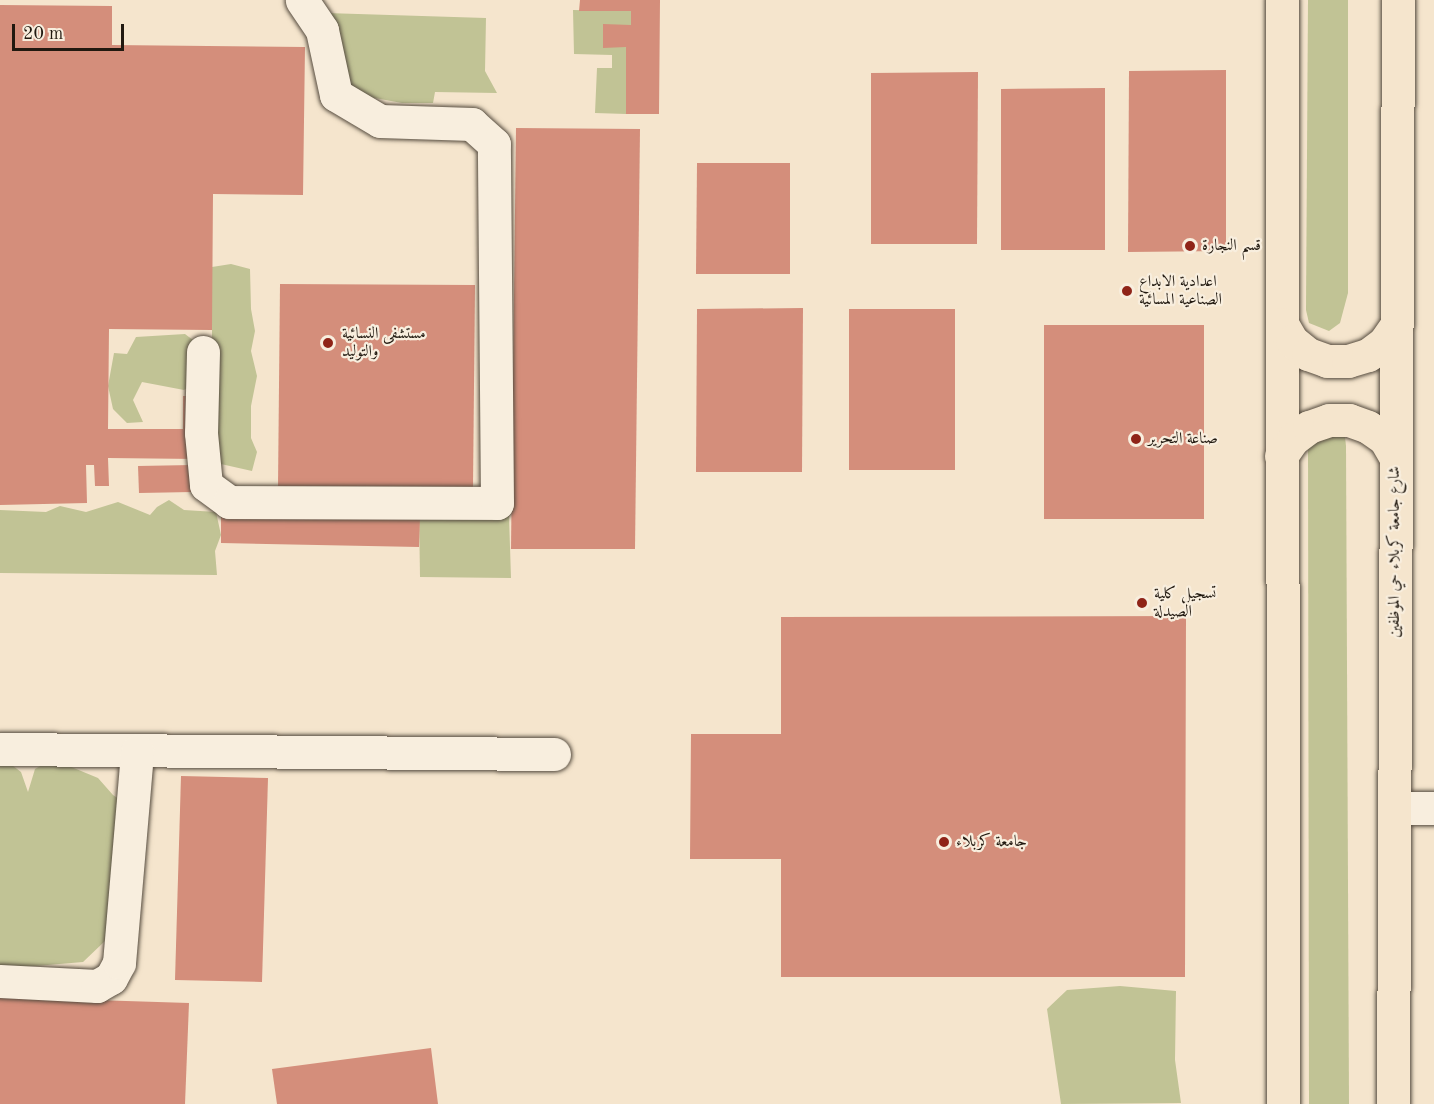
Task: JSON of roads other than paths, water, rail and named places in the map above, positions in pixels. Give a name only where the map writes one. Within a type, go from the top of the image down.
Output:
[{"type":"main road","name":"شارع جامعة كربلاء حي الموظفين","points":[[1394,1104],[1398,0]]},
{"type":"main road","points":[[1279,5],[1282,324],[1283,1104]]},
{"type":"main road","points":[[1282,324],[1292,341],[1308,354],[1328,361],[1348,361],[1368,355],[1384,343],[1396,326]]},
{"type":"main road","points":[[1281,456],[1293,439],[1329,420],[1348,420],[1368,427],[1385,439],[1395,456]]},
{"type":"street","points":[[203,352],[201,433],[206,485],[229,502],[497,503],[494,144],[472,124],[380,121],[336,95],[322,30],[302,0]]},
{"type":"street","points":[[0,749],[554,754]]},
{"type":"street","points":[[0,981],[97,986],[111,978],[119,963],[137,751]]},
{"type":"street","points":[[1395,808],[1434,808]]},
{"type":"place","name":"قسم النجارة","points":[[1190,246]]},
{"type":"place","name":"اعدادية الابداع الصناعية المسائية","points":[[1127,291]]},
{"type":"place","name":"مستشفى النسائية والتوليد","points":[[328,343]]},
{"type":"place","name":"صناعة التحرير","points":[[1136,439]]},
{"type":"place","name":"تسجيل كلية الصيدلة","points":[[1142,603]]},
{"type":"place","name":"جامعة كربلاء","points":[[944,842]]}]
